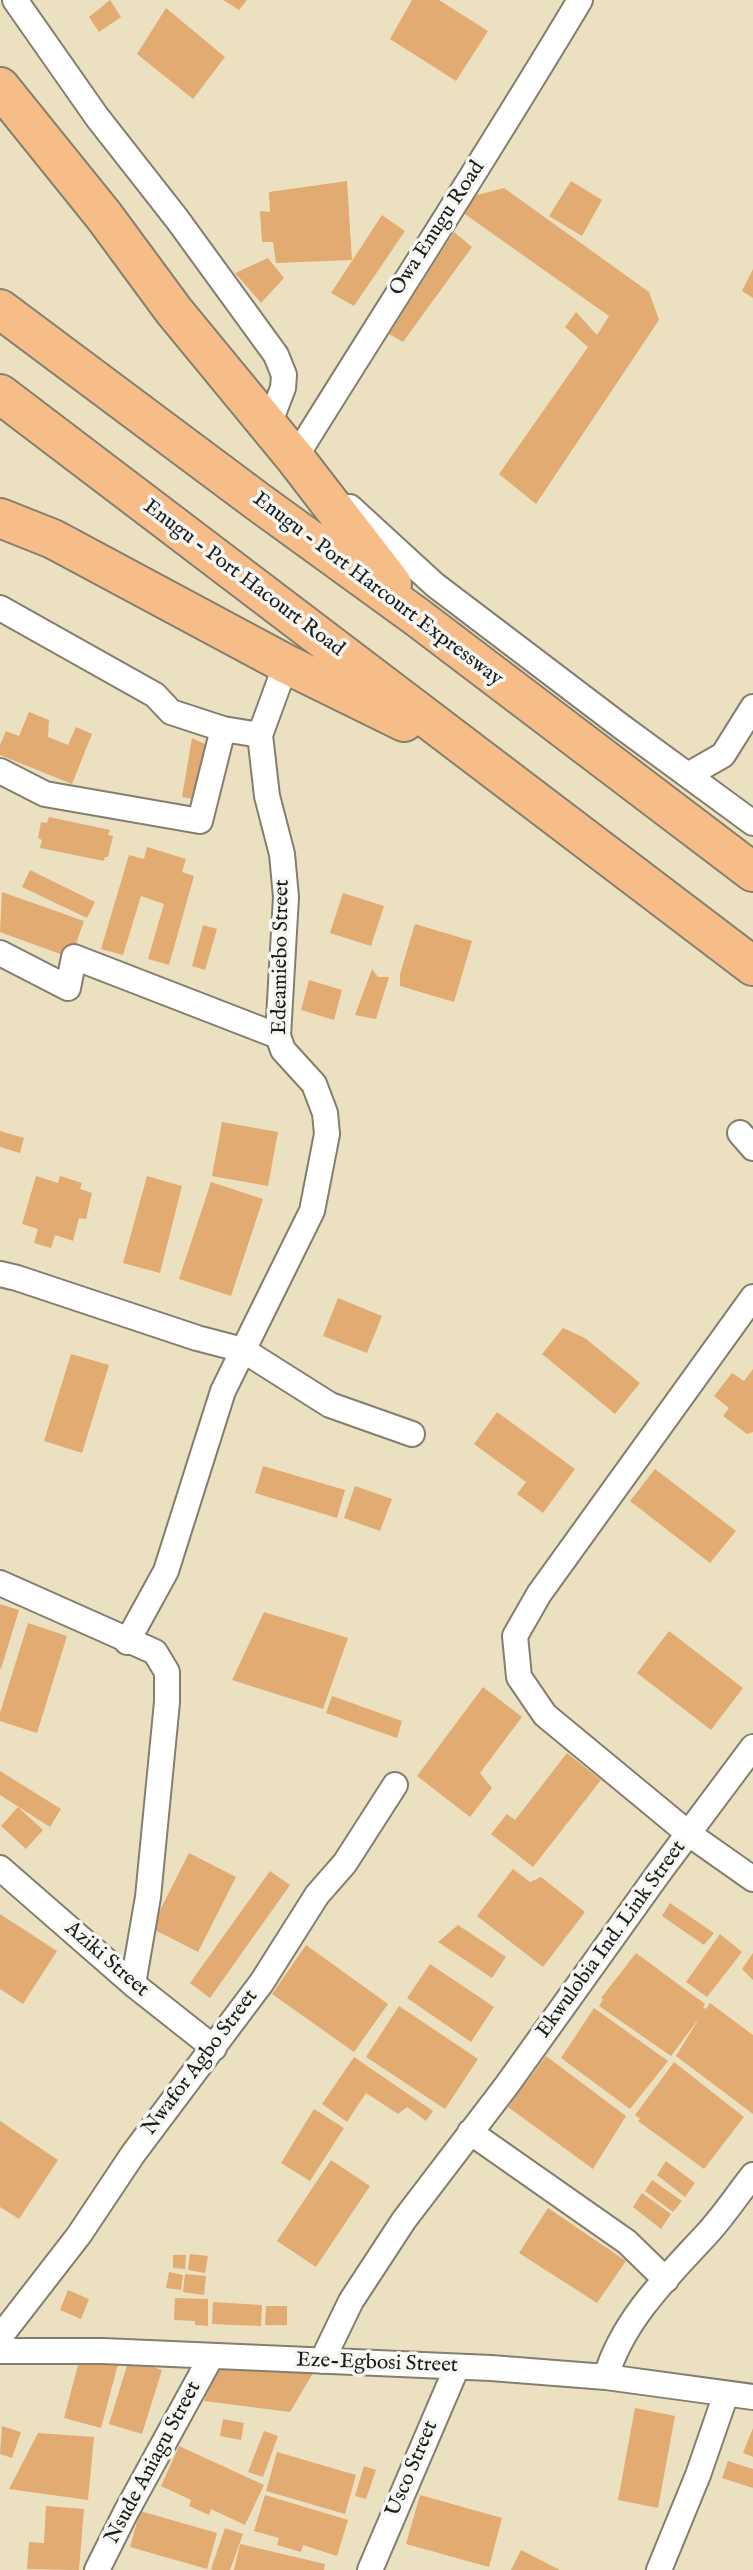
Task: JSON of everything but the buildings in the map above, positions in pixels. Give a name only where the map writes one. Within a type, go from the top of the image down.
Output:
[{"type":"highway","points":[[0,87],[104,216],[174,311],[295,457],[417,617]]},
{"type":"highway","name":"Enugu - Port Harcourt Expressway","points":[[0,309],[417,617],[753,872]]},
{"type":"highway","name":"Enugu - Port Hacourt Road","points":[[0,394],[486,763]]},
{"type":"highway","points":[[0,518],[53,540],[286,664],[486,763],[753,966]]},
{"type":"street","points":[[15,0],[97,117],[177,219],[276,355],[284,376],[283,388],[268,427]]},
{"type":"street","name":"Owa Enugu Road","points":[[295,457],[508,120],[580,0]]},
{"type":"street","points":[[295,457],[436,584],[753,823]]},
{"type":"street","points":[[0,608],[155,695],[171,712],[223,729],[260,736]]},
{"type":"street","name":"Edeamiebo Street","points":[[127,1642],[166,1571],[223,1391],[312,1211],[327,1134],[325,1113],[314,1084],[284,1050],[278,1036],[286,897],[282,854],[267,796],[260,736],[286,664]]},
{"type":"street","points":[[688,775],[723,755],[753,708]]},
{"type":"street","points":[[0,771],[45,794],[200,821],[223,729]]},
{"type":"street","points":[[0,953],[68,988],[74,957],[278,1036]]},
{"type":"street","points":[[0,1274],[197,1338],[243,1350],[330,1405],[412,1434]]},
{"type":"street","points":[[753,1297],[539,1594],[515,1636],[519,1677],[545,1715],[690,1834],[753,1879]]},
{"type":"street","points":[[0,1583],[155,1653],[167,1672],[167,1702],[148,1897],[133,1984]]},
{"type":"street","name":"Ekwulobia Ind. Link Street","points":[[322,2361],[351,2301],[404,2220],[507,2085],[753,1747]]},
{"type":"street","name":"Nwafor Agbo Street","points":[[0,2337],[79,2235],[133,2154],[262,1982],[317,1895],[345,1863],[395,1785]]},
{"type":"street","name":"Aziki Street","points":[[0,1868],[133,1984],[214,2048]]},
{"type":"street","points":[[470,2132],[627,2242],[666,2280]]},
{"type":"street","points":[[606,2377],[629,2327],[676,2265],[706,2234],[753,2175]]},
{"type":"street","name":"Eze-Egbosi Street","points":[[0,2351],[103,2351],[457,2367],[606,2377],[753,2397]]},
{"type":"street","name":"Nsude Aniagu Street","points":[[97,2570],[211,2357]]},
{"type":"street","name":"Usco Street","points":[[370,2570],[457,2367]]},
{"type":"street","points":[[659,2570],[698,2475],[726,2394]]}]
